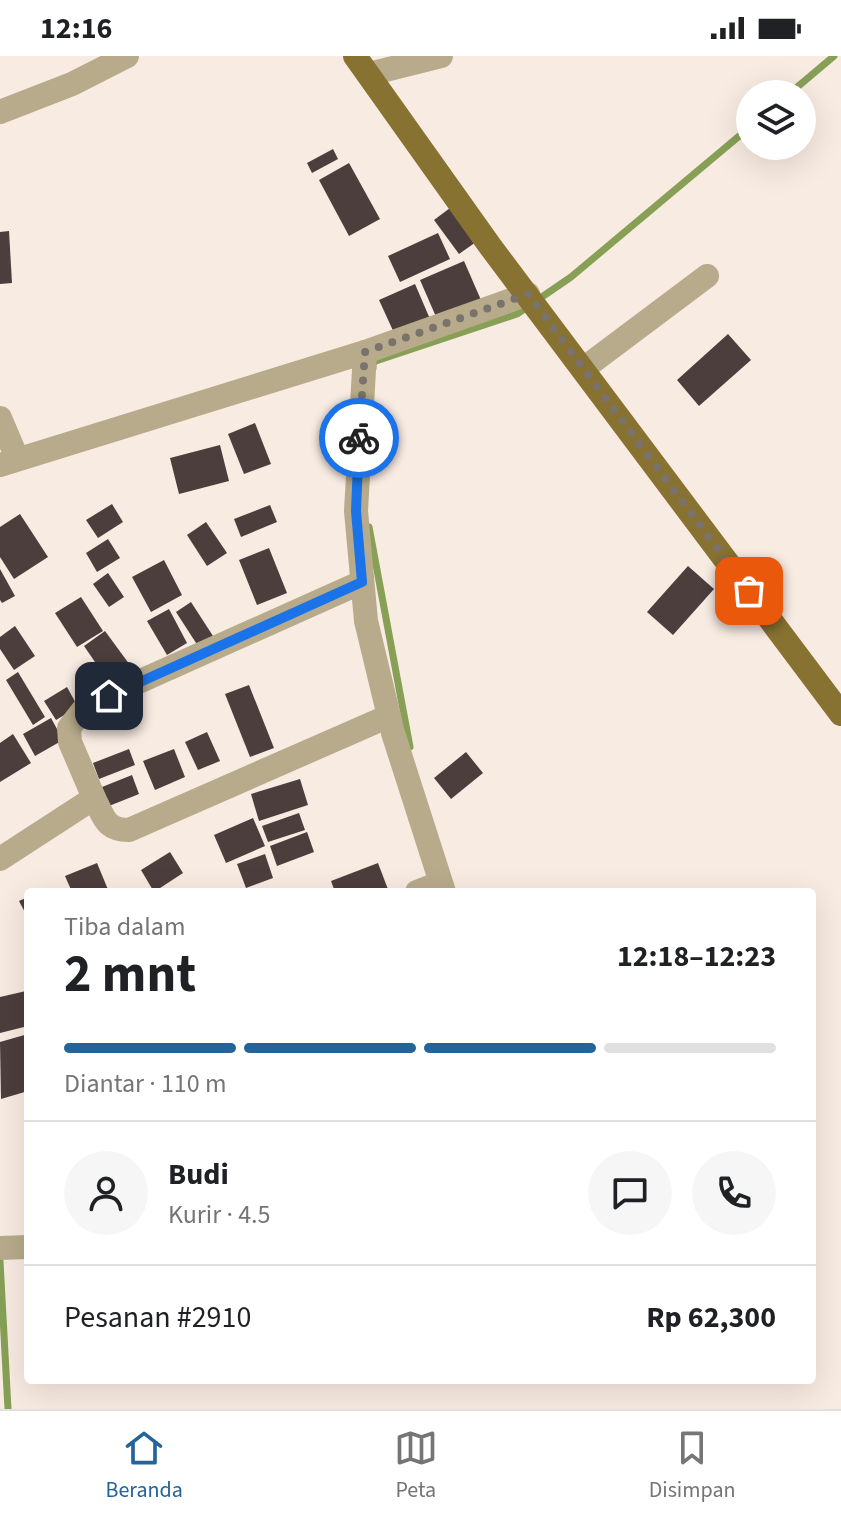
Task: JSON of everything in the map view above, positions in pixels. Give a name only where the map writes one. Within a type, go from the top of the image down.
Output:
[{"type":"main road","points":[[362,65],[490,246],[841,714]]},
{"type":"street","points":[[0,112],[72,84],[127,56]]},
{"type":"street","points":[[362,65],[441,56]]},
{"type":"street","points":[[583,369],[707,276]]},
{"type":"street","points":[[0,418],[8,462],[365,352],[528,294]]},
{"type":"street","points":[[365,352],[356,511],[366,621],[389,716],[442,888]]},
{"type":"street","points":[[362,582],[87,705],[69,728],[70,742],[107,823],[116,830],[129,830],[389,716]]},
{"type":"street","points":[[0,859],[94,798]]},
{"type":"street","points":[[0,1248],[24,1247]]},
{"type":"building","points":[[333,149],[338,159],[312,173],[307,163]]},
{"type":"building","points":[[349,163],[380,219],[349,236],[319,180]]},
{"type":"building","points":[[450,208],[476,242],[459,254],[434,220]]},
{"type":"building","points":[[9,231],[12,283],[0,284],[0,232]]},
{"type":"building","points":[[438,233],[450,259],[400,282],[388,256]]},
{"type":"building","points":[[464,261],[481,300],[437,319],[420,280]]},
{"type":"building","points":[[415,284],[430,319],[395,335],[379,300]]},
{"type":"building","points":[[728,334],[751,360],[699,406],[677,380]]},
{"type":"building","points":[[255,423],[271,464],[244,474],[228,434]]},
{"type":"building","points":[[220,445],[229,481],[179,494],[170,458]]},
{"type":"building","points":[[112,504],[123,522],[98,538],[86,520]]},
{"type":"building","points":[[270,505],[277,522],[241,537],[234,519]]},
{"type":"building","points":[[20,514],[48,557],[14,579],[0,557],[0,527]]},
{"type":"building","points":[[206,522],[227,553],[207,566],[187,535]]},
{"type":"building","points":[[108,539],[120,558],[97,572],[86,553]]},
{"type":"building","points":[[269,548],[287,593],[257,605],[239,560]]},
{"type":"building","points":[[164,560],[182,595],[151,612],[132,577]]},
{"type":"building","points":[[688,566],[714,589],[673,635],[647,612]]},
{"type":"building","points":[[0,569],[15,596],[2,603],[0,600]]},
{"type":"building","points":[[108,573],[124,597],[109,607],[93,584]]},
{"type":"building","points":[[81,597],[103,631],[77,647],[55,613]]},
{"type":"building","points":[[191,602],[213,636],[198,646],[176,612]]},
{"type":"building","points":[[169,609],[187,643],[167,655],[147,621]]},
{"type":"building","points":[[15,626],[35,656],[14,670],[0,649],[0,637]]},
{"type":"building","points":[[105,631],[138,676],[115,691],[84,646]]},
{"type":"building","points":[[18,672],[45,717],[33,725],[6,680]]},
{"type":"building","points":[[249,685],[274,748],[250,757],[225,694]]},
{"type":"building","points":[[67,687],[78,707],[56,720],[44,701]]},
{"type":"building","points":[[51,718],[63,740],[35,756],[23,734]]},
{"type":"building","points":[[207,732],[220,761],[198,770],[185,742]]},
{"type":"building","points":[[13,734],[31,763],[0,782],[0,743]]},
{"type":"building","points":[[129,749],[135,765],[99,779],[93,763]]},
{"type":"building","points":[[174,749],[185,777],[155,790],[143,761]]},
{"type":"building","points":[[466,752],[483,773],[451,799],[434,778]]},
{"type":"building","points":[[132,775],[139,794],[109,806],[102,787]]},
{"type":"building","points":[[300,779],[308,805],[259,821],[251,794]]},
{"type":"building","points":[[299,813],[305,830],[268,842],[262,826]]},
{"type":"building","points":[[253,818],[265,846],[226,863],[214,835]]},
{"type":"building","points":[[307,832],[314,852],[277,866],[270,846]]},
{"type":"building","points":[[170,852],[183,873],[160,888],[152,888],[141,870]]},
{"type":"building","points":[[265,854],[273,878],[246,888],[237,864]]},
{"type":"building","points":[[97,863],[107,888],[70,888],[65,876]]},
{"type":"building","points":[[378,863],[387,888],[334,888],[331,881]]},
{"type":"building","points":[[24,991],[24,1027],[0,1033],[0,997]]},
{"type":"building","points":[[24,1035],[24,1092],[1,1099],[0,1042]]},
{"type":"waterway","points":[[806,80],[834,56]]},
{"type":"waterway","points":[[373,368],[373,362],[517,314],[571,277],[736,139]]},
{"type":"waterway","points":[[369,527],[410,747]]},
{"type":"waterway","points":[[0,1261],[8,1409]]},
{"type":"way so far","points":[[359,438],[365,352],[528,294],[749,591]]},
{"type":"route","points":[[109,696],[362,582],[356,511],[359,438]]}]
